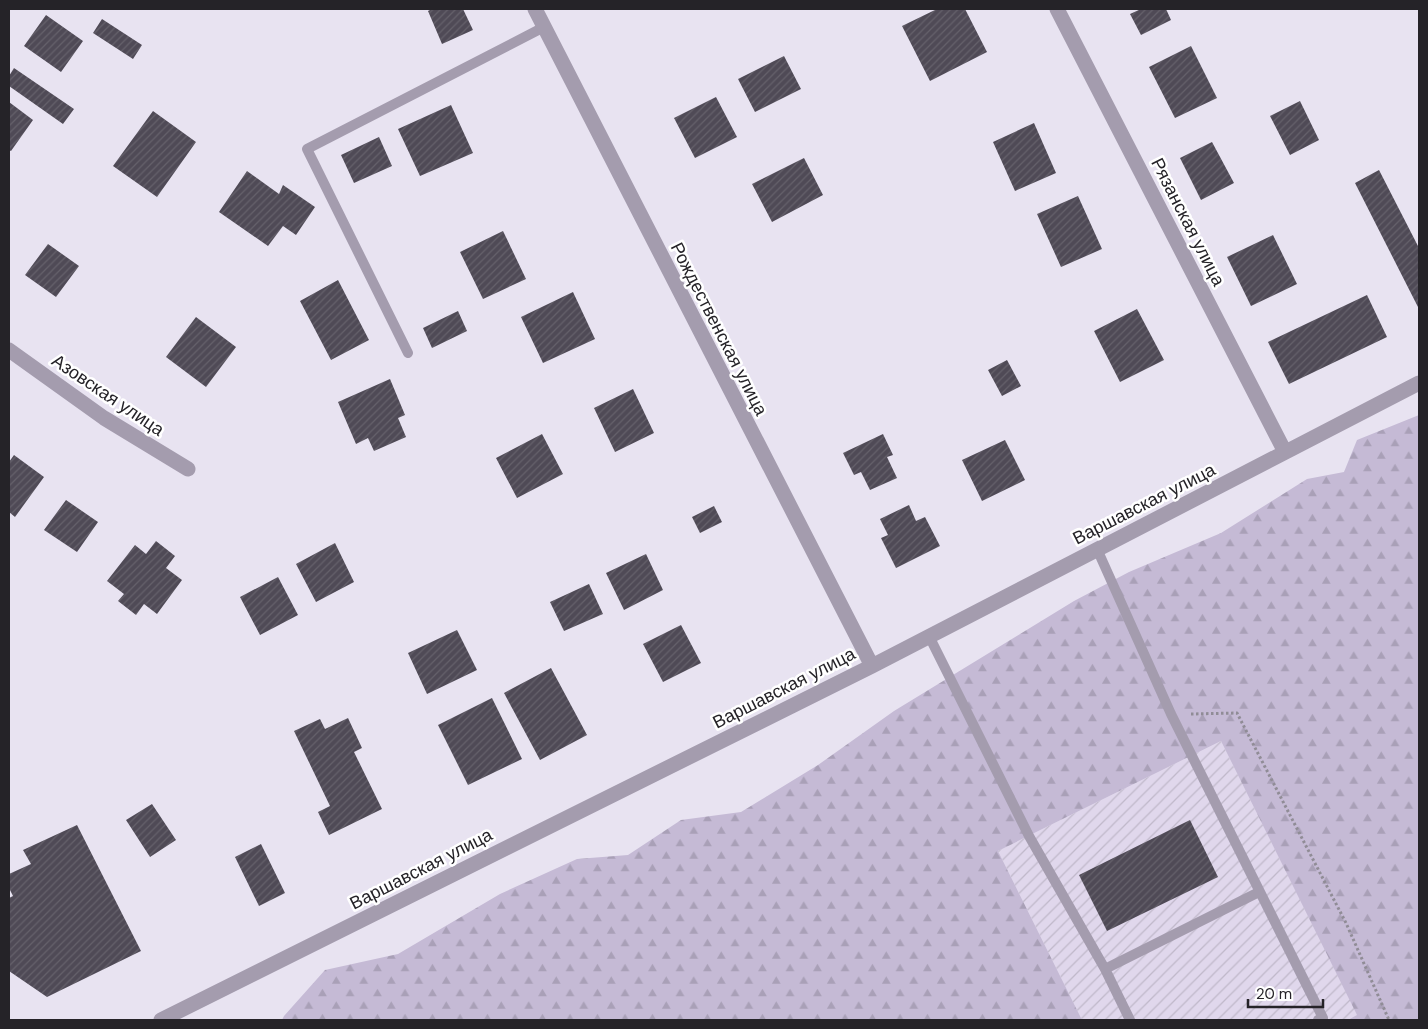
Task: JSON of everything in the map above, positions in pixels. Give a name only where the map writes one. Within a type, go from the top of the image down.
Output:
[{"type":"street","name":"Рождественская улица","points":[[535,9],[872,666]]},
{"type":"street","name":"Рязанская улица","points":[[1057,9],[1285,452]]},
{"type":"street","name":"Азовская улица","points":[[9,350],[104,418],[188,469]]},
{"type":"street","name":"Варшавская улица","points":[[162,1020],[872,666],[1419,384]]},
{"type":"lane","points":[[408,353],[307,149],[544,27]]},
{"type":"lane","points":[[1097,549],[1171,714],[1323,1018],[1318,1020]]},
{"type":"lane","points":[[929,636],[1029,836],[1105,969],[1130,1020]]},
{"type":"lane","points":[[1105,969],[1259,892]]},
{"type":"path","points":[[1171,714],[1237,713],[1346,923],[1389,1020]]},
{"type":"shaded area","points":[[1221,741],[1358,1016],[1348,1020],[1082,1020],[998,851]]},
{"type":"green space","points":[[1419,415],[1419,1020],[1348,1020],[1357,1015],[1221,741],[998,851],[1082,1020],[282,1020],[325,970],[398,954],[500,894],[577,859],[628,855],[681,820],[741,812],[818,765],[894,711],[1074,601],[1129,572],[1221,533],[1307,479],[1344,472],[1357,440]]},
{"type":"building","points":[[432,9],[463,9],[473,30],[442,44],[428,11]]},
{"type":"building","points":[[937,9],[965,9],[987,52],[930,81],[902,26]]},
{"type":"building","points":[[1141,9],[1166,9],[1171,20],[1141,35],[1130,14]]},
{"type":"building","points":[[46,15],[83,41],[61,72],[24,46]]},
{"type":"building","points":[[102,19],[142,45],[133,59],[93,33]]},
{"type":"building","points":[[1191,46],[1217,98],[1175,118],[1149,67]]},
{"type":"building","points":[[784,56],[801,89],[755,112],[738,79]]},
{"type":"building","points":[[14,68],[74,109],[63,124],[9,86],[9,76]]},
{"type":"building","points":[[716,97],[737,137],[695,158],[674,118]]},
{"type":"building","points":[[1300,101],[1319,140],[1290,155],[1270,116]]},
{"type":"building","points":[[9,102],[33,120],[11,151],[9,150]]},
{"type":"building","points":[[451,105],[473,153],[420,176],[398,129]]},
{"type":"building","points":[[153,111],[196,142],[157,197],[113,166]]},
{"type":"building","points":[[1034,123],[1056,173],[1015,191],[993,142]]},
{"type":"building","points":[[379,137],[392,166],[354,183],[341,155]]},
{"type":"building","points":[[1212,142],[1234,183],[1201,200],[1180,158]]},
{"type":"building","points":[[804,158],[823,195],[772,222],[752,184]]},
{"type":"building","points":[[1379,170],[1419,248],[1419,309],[1355,183]]},
{"type":"building","points":[[247,171],[279,194],[283,185],[315,207],[296,235],[283,226],[268,246],[219,212]]},
{"type":"building","points":[[1078,196],[1102,249],[1061,267],[1037,214]]},
{"type":"building","points":[[503,231],[526,279],[483,299],[460,252]]},
{"type":"building","points":[[1273,235],[1297,284],[1251,306],[1227,257]]},
{"type":"building","points":[[48,244],[79,266],[56,297],[25,275]]},
{"type":"building","points":[[338,280],[369,340],[331,360],[300,301]]},
{"type":"building","points":[[573,292],[595,339],[543,363],[521,317]]},
{"type":"building","points":[[1367,295],[1387,337],[1289,384],[1268,342]]},
{"type":"building","points":[[1137,309],[1164,360],[1120,382],[1094,331]]},
{"type":"building","points":[[458,311],[467,331],[432,348],[423,328]]},
{"type":"building","points":[[196,317],[236,347],[206,387],[166,357]]},
{"type":"building","points":[[1007,360],[1021,386],[1002,396],[988,370]]},
{"type":"building","points":[[390,379],[405,415],[398,418],[406,437],[374,451],[368,438],[356,444],[338,402]]},
{"type":"building","points":[[633,389],[654,433],[615,452],[594,408]]},
{"type":"building","points":[[542,434],[563,474],[517,498],[496,458]]},
{"type":"building","points":[[883,434],[893,455],[887,457],[897,478],[870,490],[861,472],[854,475],[843,453]]},
{"type":"building","points":[[1005,440],[1025,480],[982,501],[962,460]]},
{"type":"building","points":[[14,455],[44,477],[15,517],[9,512],[9,462]]},
{"type":"building","points":[[66,500],[98,522],[77,552],[44,530]]},
{"type":"building","points":[[909,505],[916,521],[925,517],[940,546],[896,568],[881,538],[888,535],[880,519]]},
{"type":"building","points":[[714,506],[722,522],[700,533],[692,517]]},
{"type":"building","points":[[156,541],[175,556],[166,568],[182,580],[157,614],[144,604],[136,615],[118,601],[124,594],[107,581],[135,545],[146,554]]},
{"type":"building","points":[[335,543],[354,582],[316,602],[296,564]]},
{"type":"building","points":[[646,554],[663,590],[624,610],[606,573]]},
{"type":"building","points":[[278,577],[298,615],[260,635],[240,597]]},
{"type":"building","points":[[589,584],[603,614],[564,631],[550,602]]},
{"type":"building","points":[[681,625],[701,663],[663,682],[643,644]]},
{"type":"building","points":[[457,630],[477,670],[427,694],[408,653]]},
{"type":"building","points":[[551,668],[587,735],[540,760],[504,693]]},
{"type":"building","points":[[492,698],[522,759],[468,785],[438,725]]},
{"type":"building","points":[[348,718],[362,748],[354,752],[382,809],[329,835],[318,812],[330,806],[294,731],[320,719],[325,729]]},
{"type":"building","points":[[152,804],[176,840],[150,857],[126,820]]},
{"type":"building","points":[[1190,820],[1218,877],[1107,931],[1079,875]]},
{"type":"building","points":[[77,825],[141,951],[47,997],[9,971],[9,898],[13,896],[9,888],[9,874],[31,864],[23,850]]},
{"type":"building","points":[[261,844],[285,893],[259,906],[235,857]]}]
